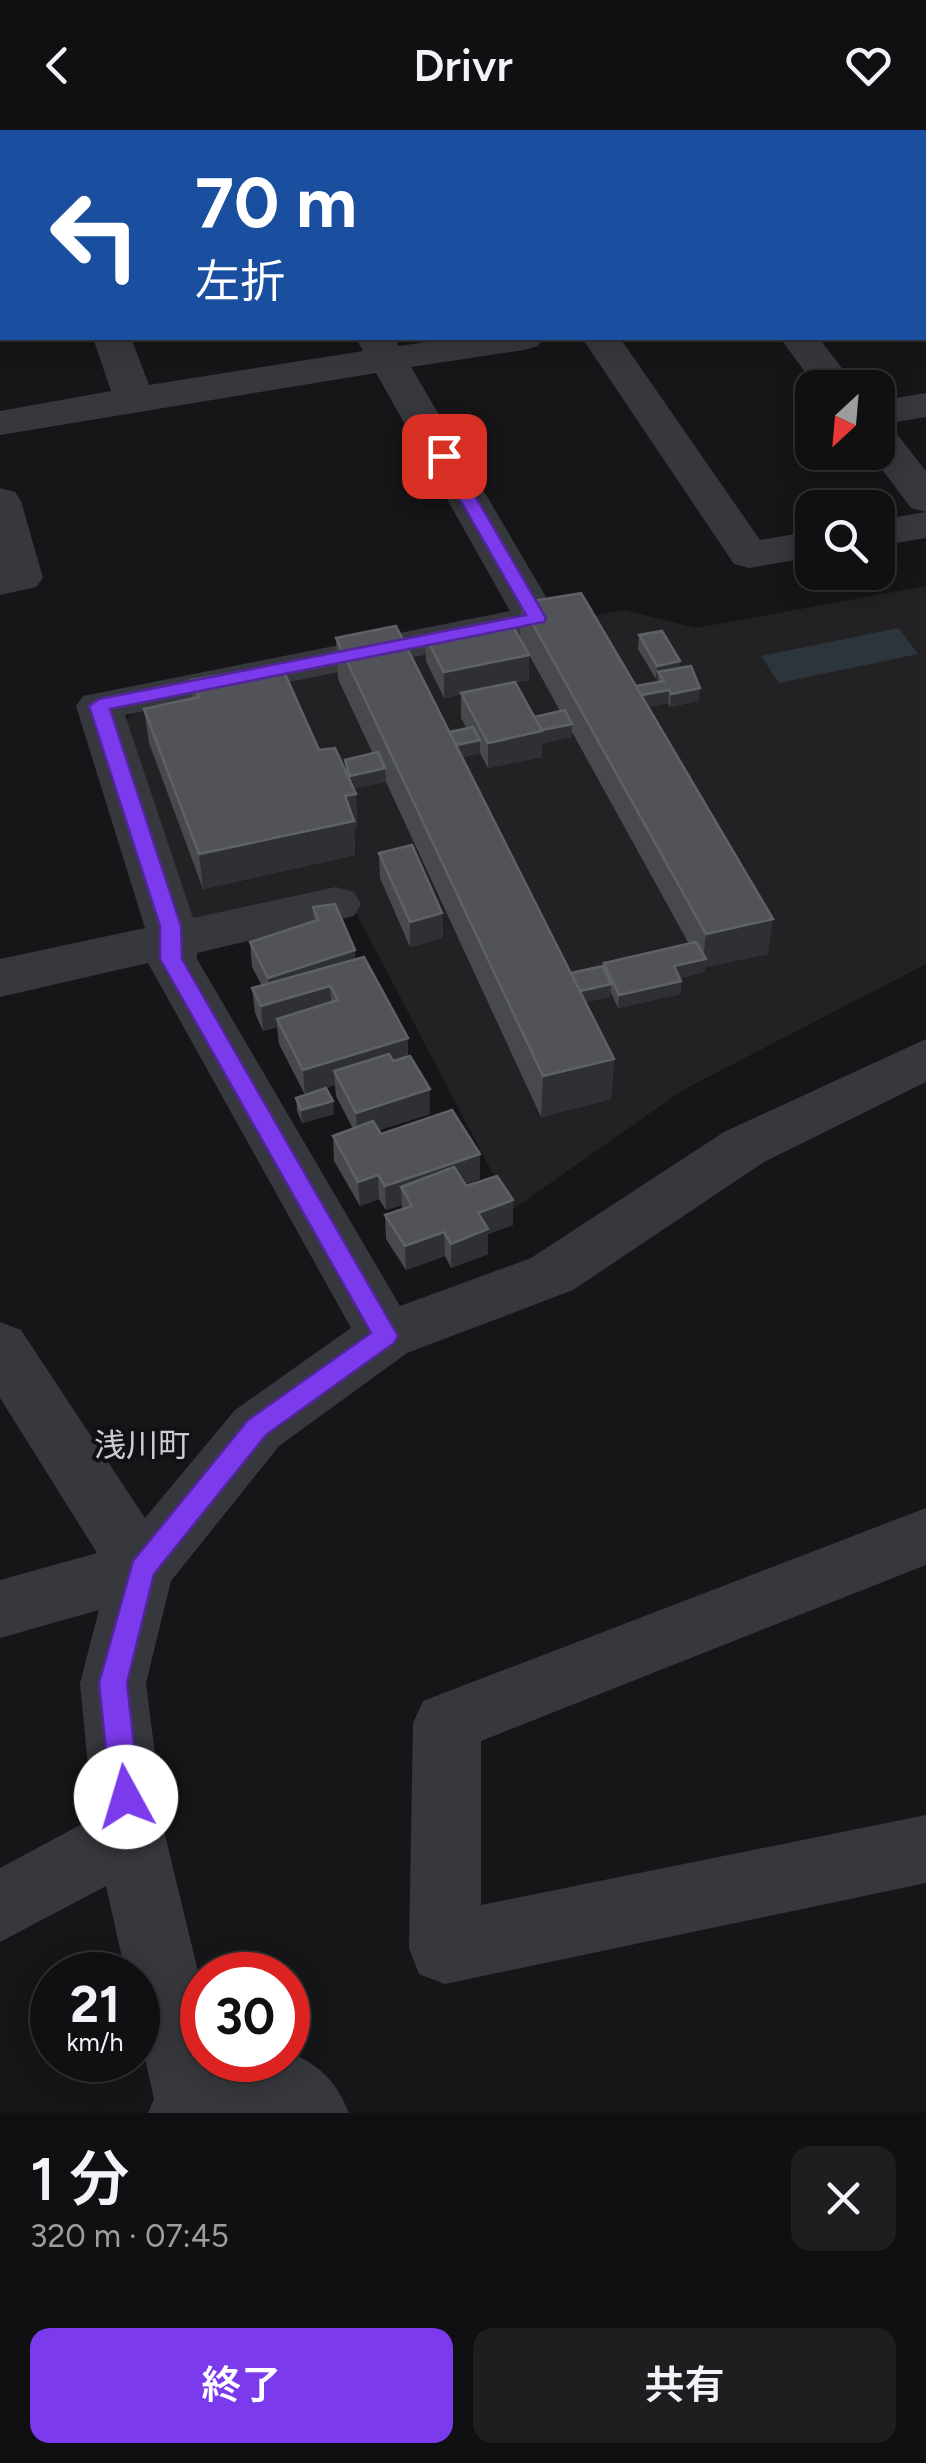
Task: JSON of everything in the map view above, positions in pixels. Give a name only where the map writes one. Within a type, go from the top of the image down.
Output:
[{"type":"street","points":[[113,340],[134,399]]},
{"type":"street","points":[[0,423],[381,348],[495,340]]},
{"type":"street","points":[[603,340],[749,554],[795,547]]},
{"type":"street","points":[[801,340],[824,370]]},
{"type":"street","points":[[381,348],[537,618],[99,706],[170,926],[171,959],[386,1336]]},
{"type":"street","points":[[895,410],[926,405]]},
{"type":"street","points":[[895,460],[926,499]]},
{"type":"street","points":[[0,502],[21,578],[0,582]]},
{"type":"street","points":[[895,530],[926,525]]},
{"type":"street","points":[[0,978],[336,904]]},
{"type":"street","points":[[311,2113],[289,2090],[189,2106],[130,1835],[113,1683],[142,1569],[257,1428],[386,1336],[552,1274],[744,1147],[926,1058]]},
{"type":"street","points":[[0,1347],[142,1569]]},
{"type":"street","points":[[926,1536],[447,1723],[444,1948],[926,1850]]},
{"type":"street","points":[[0,1609],[142,1569]]},
{"type":"street","points":[[0,1908],[130,1835]]},
{"type":"shaded area","points":[[926,586],[926,964],[683,1090],[512,1210],[344,890],[187,923],[118,725],[150,701],[624,610],[696,628]]},
{"type":"shaded area","points":[[899,628],[918,654],[779,683],[761,656]]},
{"type":"building","points":[[581,593],[773,919],[706,934],[521,603]]},
{"type":"building","points":[[509,619],[529,655],[444,672],[425,636]]},
{"type":"building","points":[[396,626],[614,1059],[543,1076],[336,638]]},
{"type":"building","points":[[662,631],[680,661],[657,666],[639,635]]},
{"type":"building","points":[[281,665],[319,750],[335,748],[356,794],[345,796],[354,821],[199,854],[144,709],[199,697],[191,680]]},
{"type":"building","points":[[691,666],[700,688],[641,695],[636,686],[664,681],[658,672]]},
{"type":"building","points":[[515,682],[542,731],[488,743],[461,693]]},
{"type":"building","points":[[565,710],[572,724],[542,730],[534,717]]},
{"type":"building","points":[[473,727],[480,740],[456,745],[450,732]]},
{"type":"building","points":[[378,752],[385,768],[350,776],[345,760]]},
{"type":"building","points":[[412,845],[442,913],[410,922],[379,853]]},
{"type":"building","points":[[335,904],[355,950],[268,978],[250,942],[318,920],[313,907]]},
{"type":"building","points":[[696,942],[706,959],[674,966],[681,981],[619,995],[604,963]]},
{"type":"building","points":[[364,957],[408,1038],[303,1070],[277,1019],[338,1000],[330,986],[261,1006],[252,988]]},
{"type":"building","points":[[603,966],[611,984],[580,991],[571,973]]},
{"type":"building","points":[[389,1054],[393,1061],[410,1056],[430,1089],[356,1113],[334,1071]]},
{"type":"building","points":[[326,1088],[333,1101],[301,1110],[296,1098]]},
{"type":"building","points":[[452,1110],[480,1154],[385,1186],[378,1175],[358,1182],[333,1136],[373,1121],[381,1134]]},
{"type":"building","points":[[454,1167],[466,1186],[497,1176],[513,1200],[478,1213],[488,1229],[451,1244],[444,1232],[405,1246],[385,1215],[412,1206],[401,1187]]},
{"type":"district","name":"浅川町","points":[[142,1445]]},
{"type":"route","points":[[126,1797],[113,1683],[142,1569],[257,1428],[386,1336],[171,959],[170,926],[99,706],[537,618],[444,456]]}]
